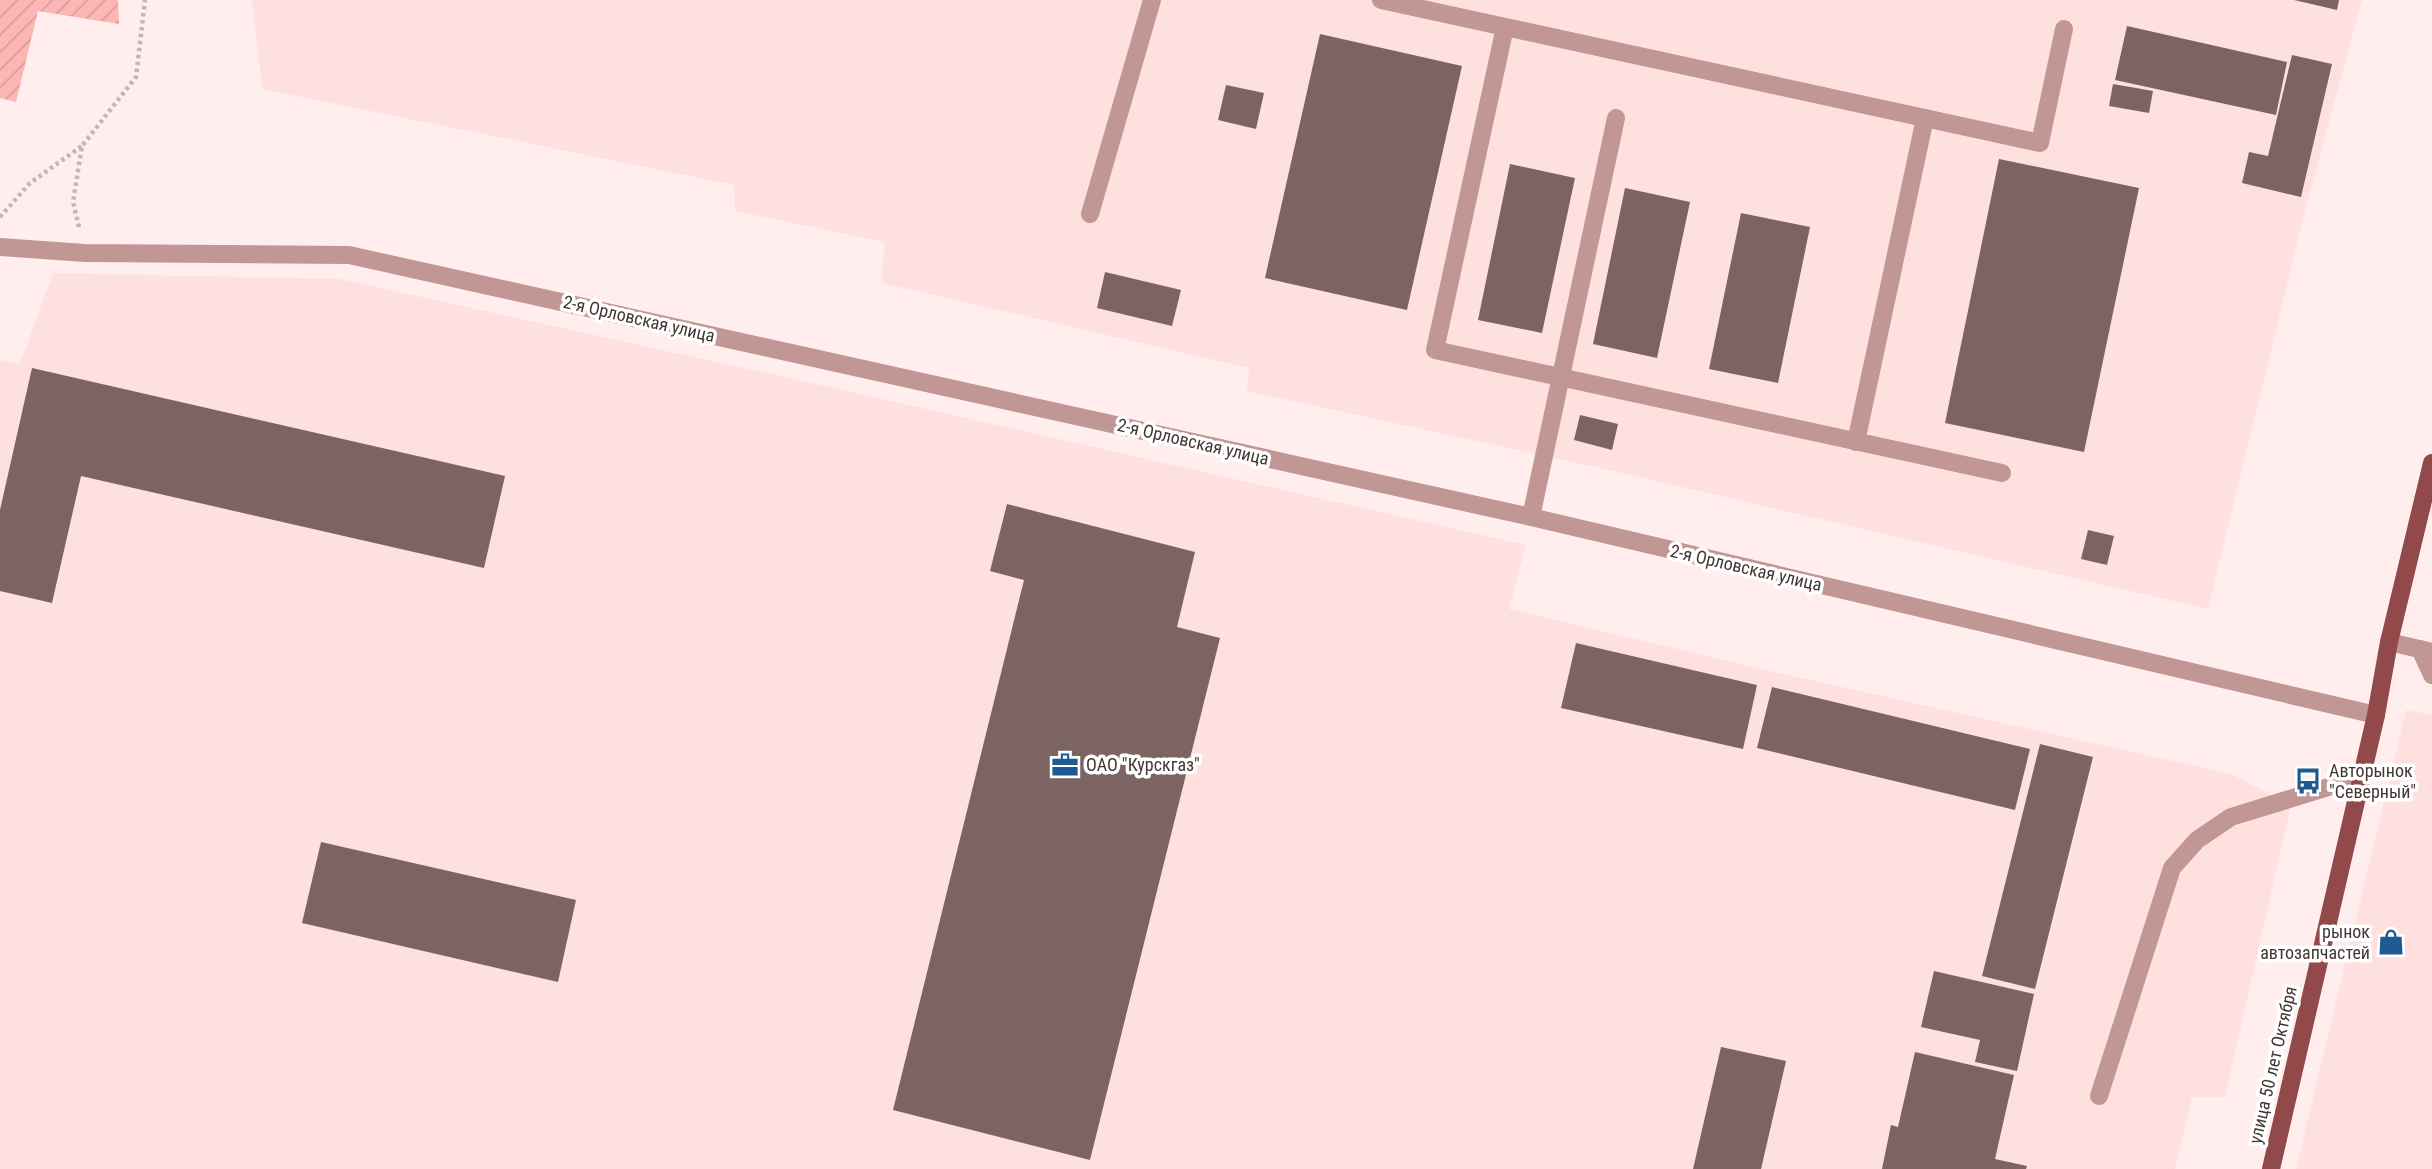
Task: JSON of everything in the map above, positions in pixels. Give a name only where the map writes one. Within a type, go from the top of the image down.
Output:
[{"type":"main road","name":"улица 50 лет Октября","points":[[2271,1169],[2376,715],[2389,642],[2432,463]]},
{"type":"street","points":[[1090,214],[1152,0]]},
{"type":"street","points":[[1381,0],[2040,143],[2064,29]]},
{"type":"street","points":[[1505,27],[1435,350],[2002,473]]},
{"type":"street","points":[[1531,517],[1616,118]]},
{"type":"street","points":[[1856,442],[1926,118]]},
{"type":"street","name":"2-я Орловская улица","points":[[0,247],[85,253],[349,255],[1531,517],[2376,715]]},
{"type":"street","points":[[2389,642],[2426,651],[2432,675]]},
{"type":"street","points":[[2099,1096],[2172,868],[2197,839],[2231,817],[2361,777]]},
{"type":"path","points":[[0,217],[30,183],[82,146],[136,77],[145,0]]},
{"type":"path","points":[[82,146],[73,202],[85,253]]},
{"type":"shaded area","points":[[0,0],[118,0],[119,24],[38,11],[16,102],[0,98]]},
{"type":"shaded area","points":[[252,0],[2362,0],[2306,207],[2208,609],[1596,467],[1247,391],[1249,368],[882,283],[884,242],[735,211],[734,185],[262,89]]},
{"type":"shaded area","points":[[53,273],[340,279],[1526,545],[1509,609],[1770,671],[2231,774],[2291,805],[2225,1097],[2192,1097],[2175,1169],[0,1169],[0,360],[20,364]]},
{"type":"shaded area","name":"рынок автозапчастей","points":[[2406,710],[2432,715],[2432,1169],[2296,1169]]},
{"type":"building","points":[[2294,0],[2339,0],[2337,10]]},
{"type":"building","points":[[2127,26],[2287,62],[2276,115],[2115,80]]},
{"type":"building","points":[[1320,34],[1462,66],[1407,310],[1265,278]]},
{"type":"building","points":[[2292,55],[2332,64],[2301,197],[2242,183],[2249,152],[2268,156]]},
{"type":"building","points":[[2113,84],[2153,91],[2149,113],[2109,106]]},
{"type":"building","points":[[1226,85],[1264,93],[1256,129],[1218,120]]},
{"type":"building","points":[[1999,159],[2139,188],[2084,452],[1945,423]]},
{"type":"building","points":[[1510,164],[1575,178],[1542,333],[1478,320]]},
{"type":"building","points":[[1625,188],[1690,202],[1657,358],[1593,344]]},
{"type":"building","points":[[1741,213],[1810,227],[1778,383],[1709,369]]},
{"type":"building","points":[[1105,272],[1181,290],[1172,326],[1097,308]]},
{"type":"building","points":[[32,368],[505,476],[484,568],[81,476],[52,603],[0,591],[0,510]]},
{"type":"building","points":[[1580,415],[1618,424],[1612,450],[1574,440]]},
{"type":"building","points":[[1007,504],[1195,552],[1177,627],[1220,638],[1090,1160],[893,1110],[1024,580],[990,571]]},
{"type":"building","points":[[2088,530],[2114,536],[2107,565],[2081,559]]},
{"type":"building","points":[[1576,643],[1757,685],[1743,749],[1561,708]]},
{"type":"building","points":[[1772,687],[2030,749],[2015,810],[1757,748]]},
{"type":"building","points":[[2040,744],[2093,757],[2035,989],[1982,976]]},
{"type":"building","points":[[321,842],[576,900],[558,982],[302,923]]},
{"type":"building","points":[[1934,971],[2034,994],[2017,1071],[1975,1062],[1980,1040],[1921,1027]]},
{"type":"building","points":[[1721,1047],[1786,1061],[1761,1169],[1693,1169]]},
{"type":"building","points":[[1915,1052],[2014,1075],[1995,1159],[2027,1166],[2026,1169],[1882,1169],[1891,1125],[1898,1127]]},
{"type":"place","name":"ОАО \"Курскгаз\"","points":[[1065,765]]},
{"type":"place","name":"Авторынок \"Северный\"","points":[[2308,781]]},
{"type":"place","name":"рынок автозапчастей","points":[[2391,942]]}]
